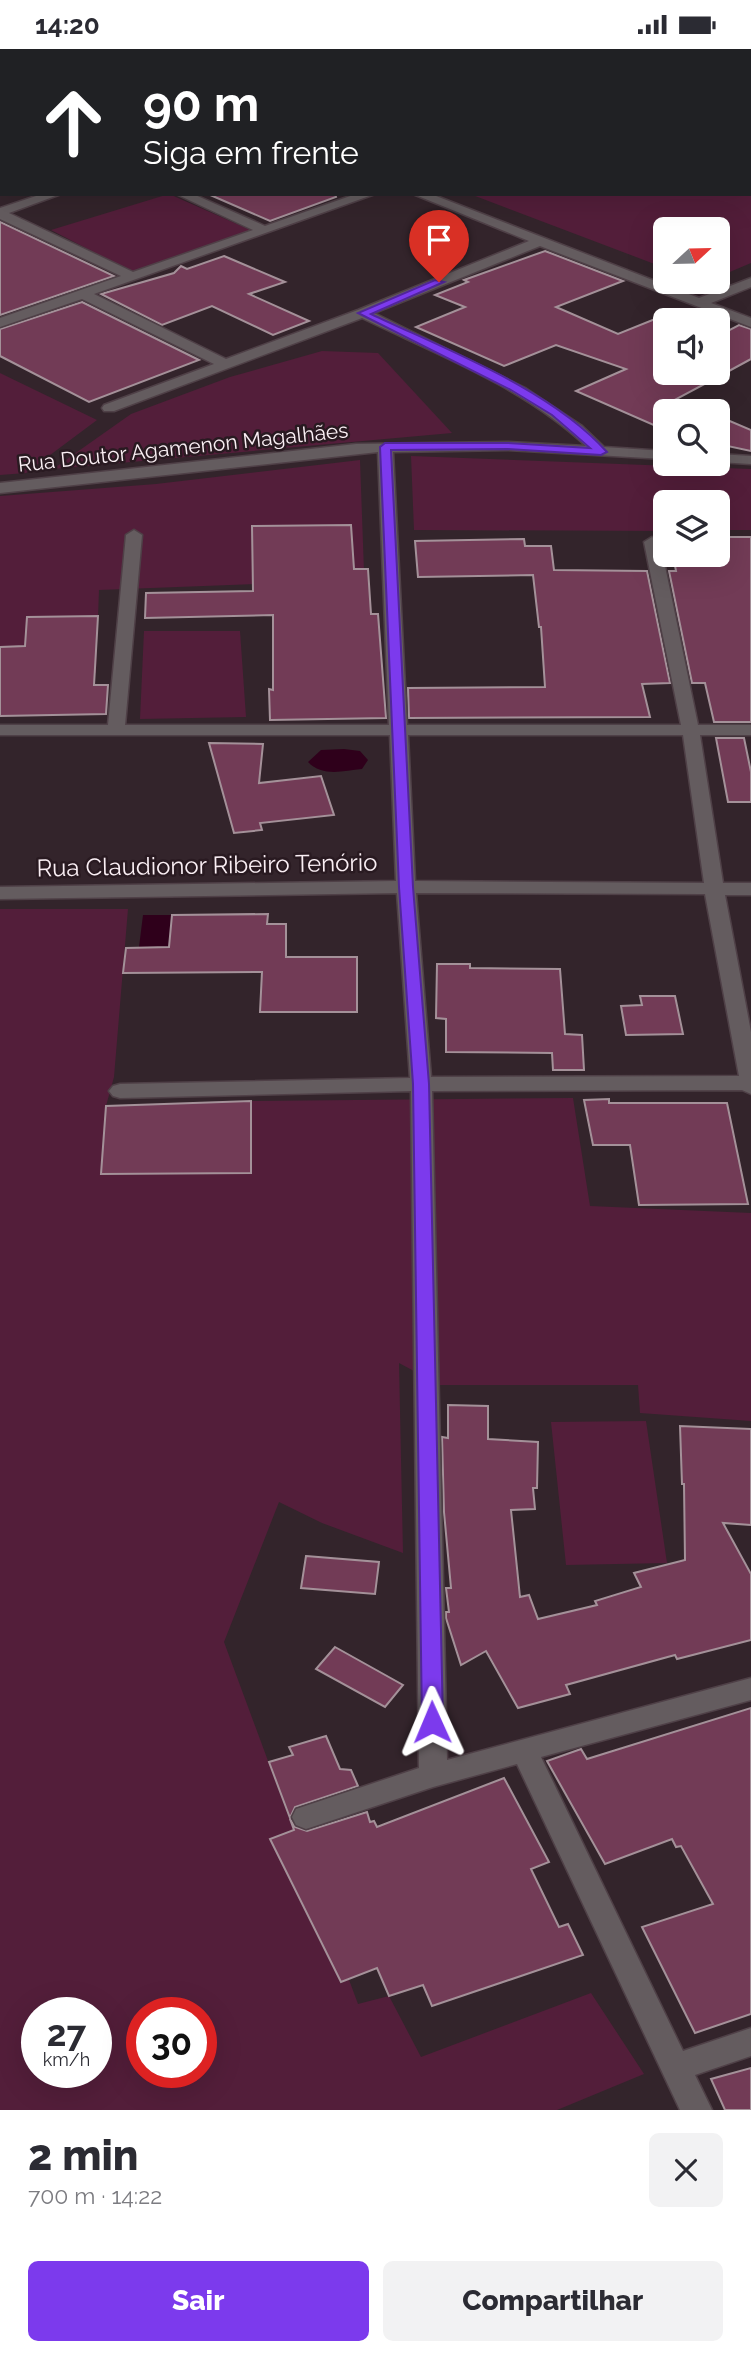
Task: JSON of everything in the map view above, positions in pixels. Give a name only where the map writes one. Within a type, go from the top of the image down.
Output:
[{"type":"street","points":[[0,213],[49,196]]},
{"type":"street","points":[[186,196],[265,231]]},
{"type":"street","points":[[0,323],[363,196]]},
{"type":"street","points":[[424,196],[751,323]]},
{"type":"street","points":[[0,213],[133,277]]},
{"type":"street","points":[[109,408],[223,363],[278,346],[540,241]]},
{"type":"street","points":[[699,303],[751,282]]},
{"type":"street","points":[[83,294],[223,363]]},
{"type":"street","points":[[363,313],[515,388],[556,413],[601,452]]},
{"type":"street","name":"Rua Doutor Agamenon Magalhães","points":[[0,488],[311,452],[385,447],[508,446],[653,454]]},
{"type":"street","points":[[385,447],[406,887],[421,1084],[433,1775]]},
{"type":"street","points":[[730,459],[751,460]]},
{"type":"street","points":[[117,730],[134,535]]},
{"type":"street","points":[[120,1091],[421,1084],[751,1084],[714,889],[691,731],[652,542]]},
{"type":"street","points":[[0,730],[751,730]]},
{"type":"street","name":"Rua Claudionor Ribeiro Tenório","points":[[0,893],[406,887],[751,889]]},
{"type":"street","points":[[306,1817],[433,1775],[751,1689]]},
{"type":"street","points":[[524,1750],[696,2110]]},
{"type":"street","points":[[676,2067],[751,2042]]},
{"type":"shaded area","points":[[162,196],[174,196],[253,231],[132,272],[51,230]]},
{"type":"shaded area","points":[[475,196],[751,196],[751,263],[730,272],[730,217],[653,217],[653,263]]},
{"type":"shaded area","points":[[322,351],[378,353],[452,433],[53,469],[131,414],[230,377]]},
{"type":"shaded area","points":[[0,373],[97,420],[26,473],[0,475]]},
{"type":"shaded area","points":[[411,456],[653,465],[653,476],[730,476],[730,468],[751,469],[751,530],[730,530],[730,490],[653,490],[653,531],[414,530]]},
{"type":"shaded area","points":[[360,460],[365,599],[281,583],[99,590],[96,673],[0,678],[0,496],[156,484]]},
{"type":"shaded area","points":[[144,631],[240,631],[246,717],[140,719]]},
{"type":"shaded area","points":[[321,750],[360,751],[368,760],[362,769],[326,771],[308,762]]},
{"type":"shaded area","points":[[0,909],[128,909],[114,1077],[106,1106],[101,1174],[251,1173],[251,1101],[573,1098],[590,1206],[751,1213],[751,1421],[640,1413],[638,1385],[440,1385],[399,1363],[403,1553],[322,1523],[279,1502],[224,1642],[358,2004],[389,1996],[421,2057],[591,1993],[644,2074],[557,2110],[0,2110]]},
{"type":"shaded area","points":[[143,915],[172,915],[169,947],[139,947]]},
{"type":"shaded area","points":[[646,1421],[667,1563],[566,1565],[551,1422]]},
{"type":"building","points":[[213,196],[336,196],[336,197],[270,221]]},
{"type":"building","points":[[0,222],[114,276],[0,315]]},
{"type":"building","points":[[545,251],[623,281],[556,307],[618,334],[653,320],[653,385],[703,385],[676,399],[653,399],[653,425],[576,391],[626,369],[556,345],[504,366],[416,327],[465,307],[435,295],[468,282],[464,280]]},
{"type":"building","points":[[224,256],[285,282],[249,294],[309,321],[273,335],[212,306],[162,325],[101,294],[174,273],[181,266],[187,269]]},
{"type":"building","points":[[82,302],[199,360],[89,402],[0,356],[0,329]]},
{"type":"building","points":[[739,325],[751,329],[751,359],[730,370],[730,330]]},
{"type":"building","points":[[730,421],[751,430],[751,451],[730,447]]},
{"type":"building","points":[[351,525],[354,569],[368,569],[371,614],[378,614],[386,718],[270,720],[269,689],[273,690],[273,615],[145,618],[146,593],[253,591],[252,526]]},
{"type":"building","points":[[730,537],[751,537],[751,722],[714,722],[705,683],[692,683],[669,571],[676,571],[675,567],[730,567]]},
{"type":"building","points":[[524,539],[525,546],[551,546],[554,570],[647,571],[670,683],[642,684],[650,717],[409,718],[408,688],[545,687],[541,627],[533,575],[418,577],[415,541]]},
{"type":"building","points":[[98,616],[94,685],[108,685],[106,714],[0,716],[0,647],[25,646],[27,617]]},
{"type":"building","points":[[716,738],[744,738],[751,772],[751,802],[728,802]]},
{"type":"building","points":[[209,743],[263,744],[259,783],[321,776],[334,815],[260,823],[262,830],[234,833]]},
{"type":"building","points":[[268,914],[267,924],[286,924],[286,957],[357,957],[357,1012],[260,1012],[262,972],[123,973],[126,948],[169,947],[172,915]]},
{"type":"building","points":[[437,964],[470,964],[470,968],[560,969],[565,1034],[582,1035],[584,1070],[553,1070],[552,1053],[446,1052],[446,1019],[436,1018]]},
{"type":"building","points":[[640,996],[675,996],[683,1034],[626,1035],[621,1006],[642,1005]]},
{"type":"building","points":[[609,1099],[609,1103],[727,1103],[748,1204],[639,1205],[630,1145],[593,1145],[584,1100]]},
{"type":"building","points":[[251,1101],[251,1173],[101,1174],[106,1106]]},
{"type":"building","points":[[448,1405],[488,1406],[488,1439],[538,1442],[537,1488],[533,1488],[535,1509],[511,1510],[520,1597],[529,1595],[538,1619],[597,1605],[595,1601],[641,1587],[634,1573],[685,1560],[680,1426],[751,1429],[751,1525],[723,1523],[751,1574],[751,1640],[677,1659],[675,1655],[566,1685],[570,1694],[518,1708],[486,1651],[461,1665],[446,1618],[446,1612],[449,1612],[446,1588],[451,1588],[444,1512],[442,1437],[448,1438]]},
{"type":"building","points":[[306,1556],[379,1562],[375,1594],[301,1588]]},
{"type":"building","points":[[335,1647],[403,1685],[385,1707],[316,1669]]},
{"type":"building","points":[[751,1708],[751,2014],[695,2033],[642,1927],[713,1904],[681,1846],[676,1847],[672,1839],[605,1864],[547,1761],[581,1749],[587,1759]]},
{"type":"building","points":[[326,1736],[340,1769],[351,1770],[358,1786],[295,1807],[290,1818],[269,1762],[293,1755],[289,1747]]},
{"type":"building","points":[[504,1778],[549,1862],[531,1869],[559,1927],[568,1924],[583,1955],[432,2006],[423,1985],[389,1996],[377,1968],[341,1982],[270,1839],[294,1830],[290,1819],[295,1827],[307,1831],[367,1812],[370,1822],[374,1821],[377,1827]]},
{"type":"building","points":[[751,2068],[751,2110],[725,2110],[711,2079]]},
{"type":"route","points":[[432,1722],[421,1084],[406,887],[385,447],[508,446],[601,452],[556,413],[515,388],[363,313],[439,282]]}]
